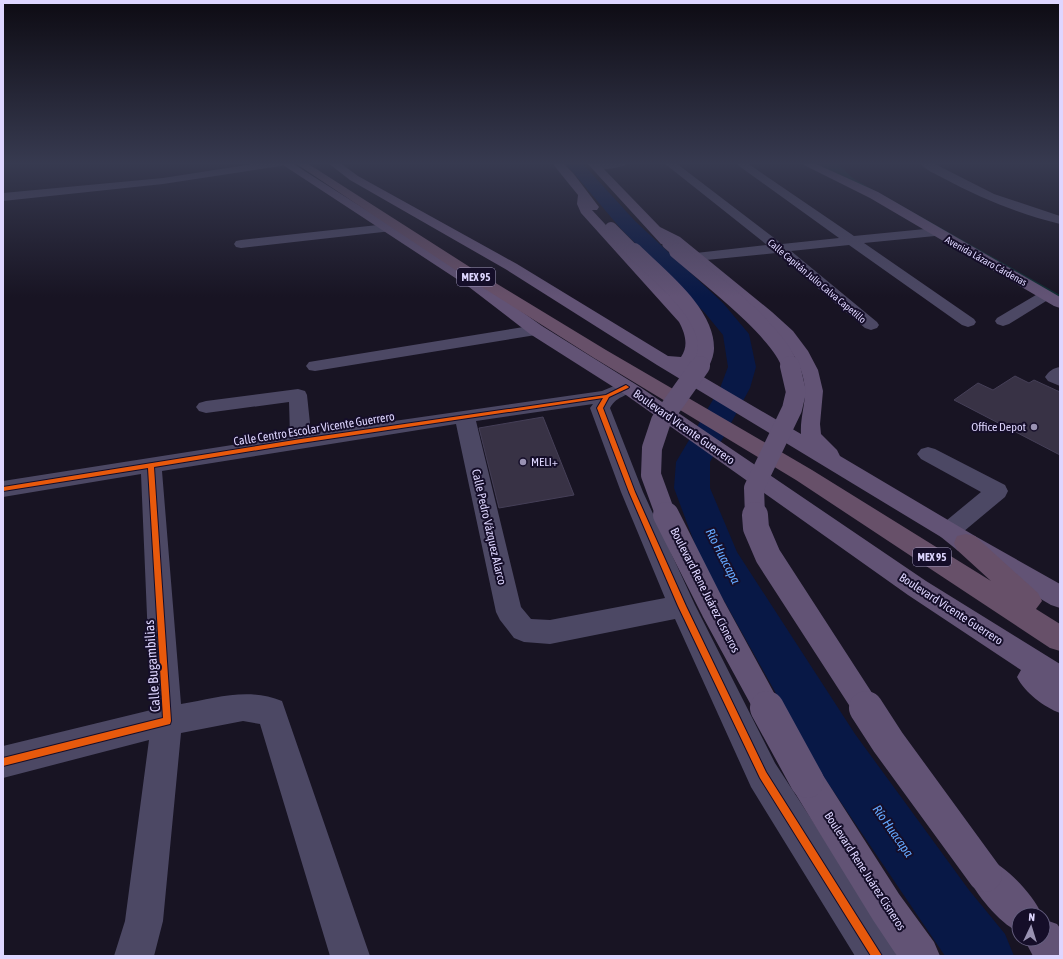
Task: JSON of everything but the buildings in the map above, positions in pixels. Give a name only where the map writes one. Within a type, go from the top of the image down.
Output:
[{"type":"highway","name":"Boulevard Vicente Guerrero","points":[[369,208],[470,274],[660,379]]},
{"type":"highway","name":"Boulevard Vicente Guerrero","points":[[381,208],[491,278],[614,352],[812,466],[1060,621]]},
{"type":"highway","points":[[444,265],[470,274]]},
{"type":"highway","name":"Boulevard Vicente Guerrero","points":[[812,466],[1060,639]]},
{"type":"highway","points":[[958,537],[1029,601]]},
{"type":"main road","name":"Boulevard Vicente Guerrero","points":[[355,208],[444,265],[536,330],[617,392],[660,379],[812,466],[847,471],[1060,597]]},
{"type":"main road","name":"Boulevard Vicente Guerrero","points":[[407,208],[512,267],[660,379],[799,506],[917,588],[1060,680]]},
{"type":"main road","points":[[584,208],[686,320],[692,330],[696,345],[693,357],[660,379]]},
{"type":"main road","name":"Boulevard Rene Juárez Cisneros","points":[[593,208],[611,228],[681,298],[696,316],[703,332],[706,350],[698,372],[661,421],[652,448],[651,475],[664,509],[714,610],[807,781],[886,907],[920,956]]},
{"type":"main road","points":[[634,208],[662,237],[768,330],[788,358],[796,392],[792,409],[786,423],[754,488],[756,528],[768,556],[888,742],[1013,901]]},
{"type":"main road","name":"Avenida Lázaro Cárdenas","points":[[894,208],[935,232],[1053,293]]},
{"type":"main road","name":"Avenida Lázaro Cárdenas","points":[[907,208],[1053,293],[1060,304]]},
{"type":"main road","points":[[662,237],[675,240],[766,315],[787,335],[799,351],[809,370],[814,391],[810,424],[812,436],[847,471]]},
{"type":"main road","points":[[917,588],[1060,699]]},
{"type":"main road","points":[[1051,930],[1060,937]]},
{"type":"main road","points":[[1050,947],[1058,956]]},
{"type":"street","name":"Calle Capitán Julio Calva Capetillo","points":[[726,208],[871,325]]},
{"type":"street","points":[[803,208],[968,322]]},
{"type":"street","points":[[1014,208],[1060,220]]},
{"type":"street","points":[[241,244],[387,228]]},
{"type":"street","points":[[696,257],[780,250],[935,232]]},
{"type":"street","points":[[1003,321],[1053,293]]},
{"type":"street","points":[[315,366],[536,330]]},
{"type":"street","points":[[1060,372],[1054,377],[1060,380]]},
{"type":"street","points":[[617,392],[600,408],[632,492],[682,606],[763,775],[877,956]]},
{"type":"street","name":"Calle Centro Escolar Vicente Guerrero","points":[[3,489],[301,441],[465,418],[617,392]]},
{"type":"street","points":[[206,407],[298,395],[301,441]]},
{"type":"street","name":"Calle Pedro Vázquez Alarco","points":[[465,418],[509,612],[524,630],[550,632],[682,606]]},
{"type":"street","points":[[928,454],[997,491],[958,537]]},
{"type":"street","name":"Calle Bugambilias","points":[[3,762],[167,721],[150,465]]},
{"type":"street","points":[[134,956],[144,921],[167,721],[243,707],[271,711],[350,956]]},
{"type":"green space","points":[[893,208],[905,208],[1060,295],[1060,299]]},
{"type":"waterway","name":"Río Huacapa","points":[[613,208],[628,225],[714,308],[736,334],[742,367],[735,388],[693,462],[692,488],[720,558],[837,752],[948,911],[983,956]]},
{"type":"cycle path","points":[[3,489],[301,441],[607,396],[626,387]]},
{"type":"cycle path","points":[[607,396],[600,408],[632,492],[682,606],[763,775],[877,956]]},
{"type":"cycle path","points":[[3,762],[167,721],[151,465]]},
{"type":"place","name":"Office Depot","points":[[1034,427]]},
{"type":"place","name":"MELI+","points":[[523,462]]}]
